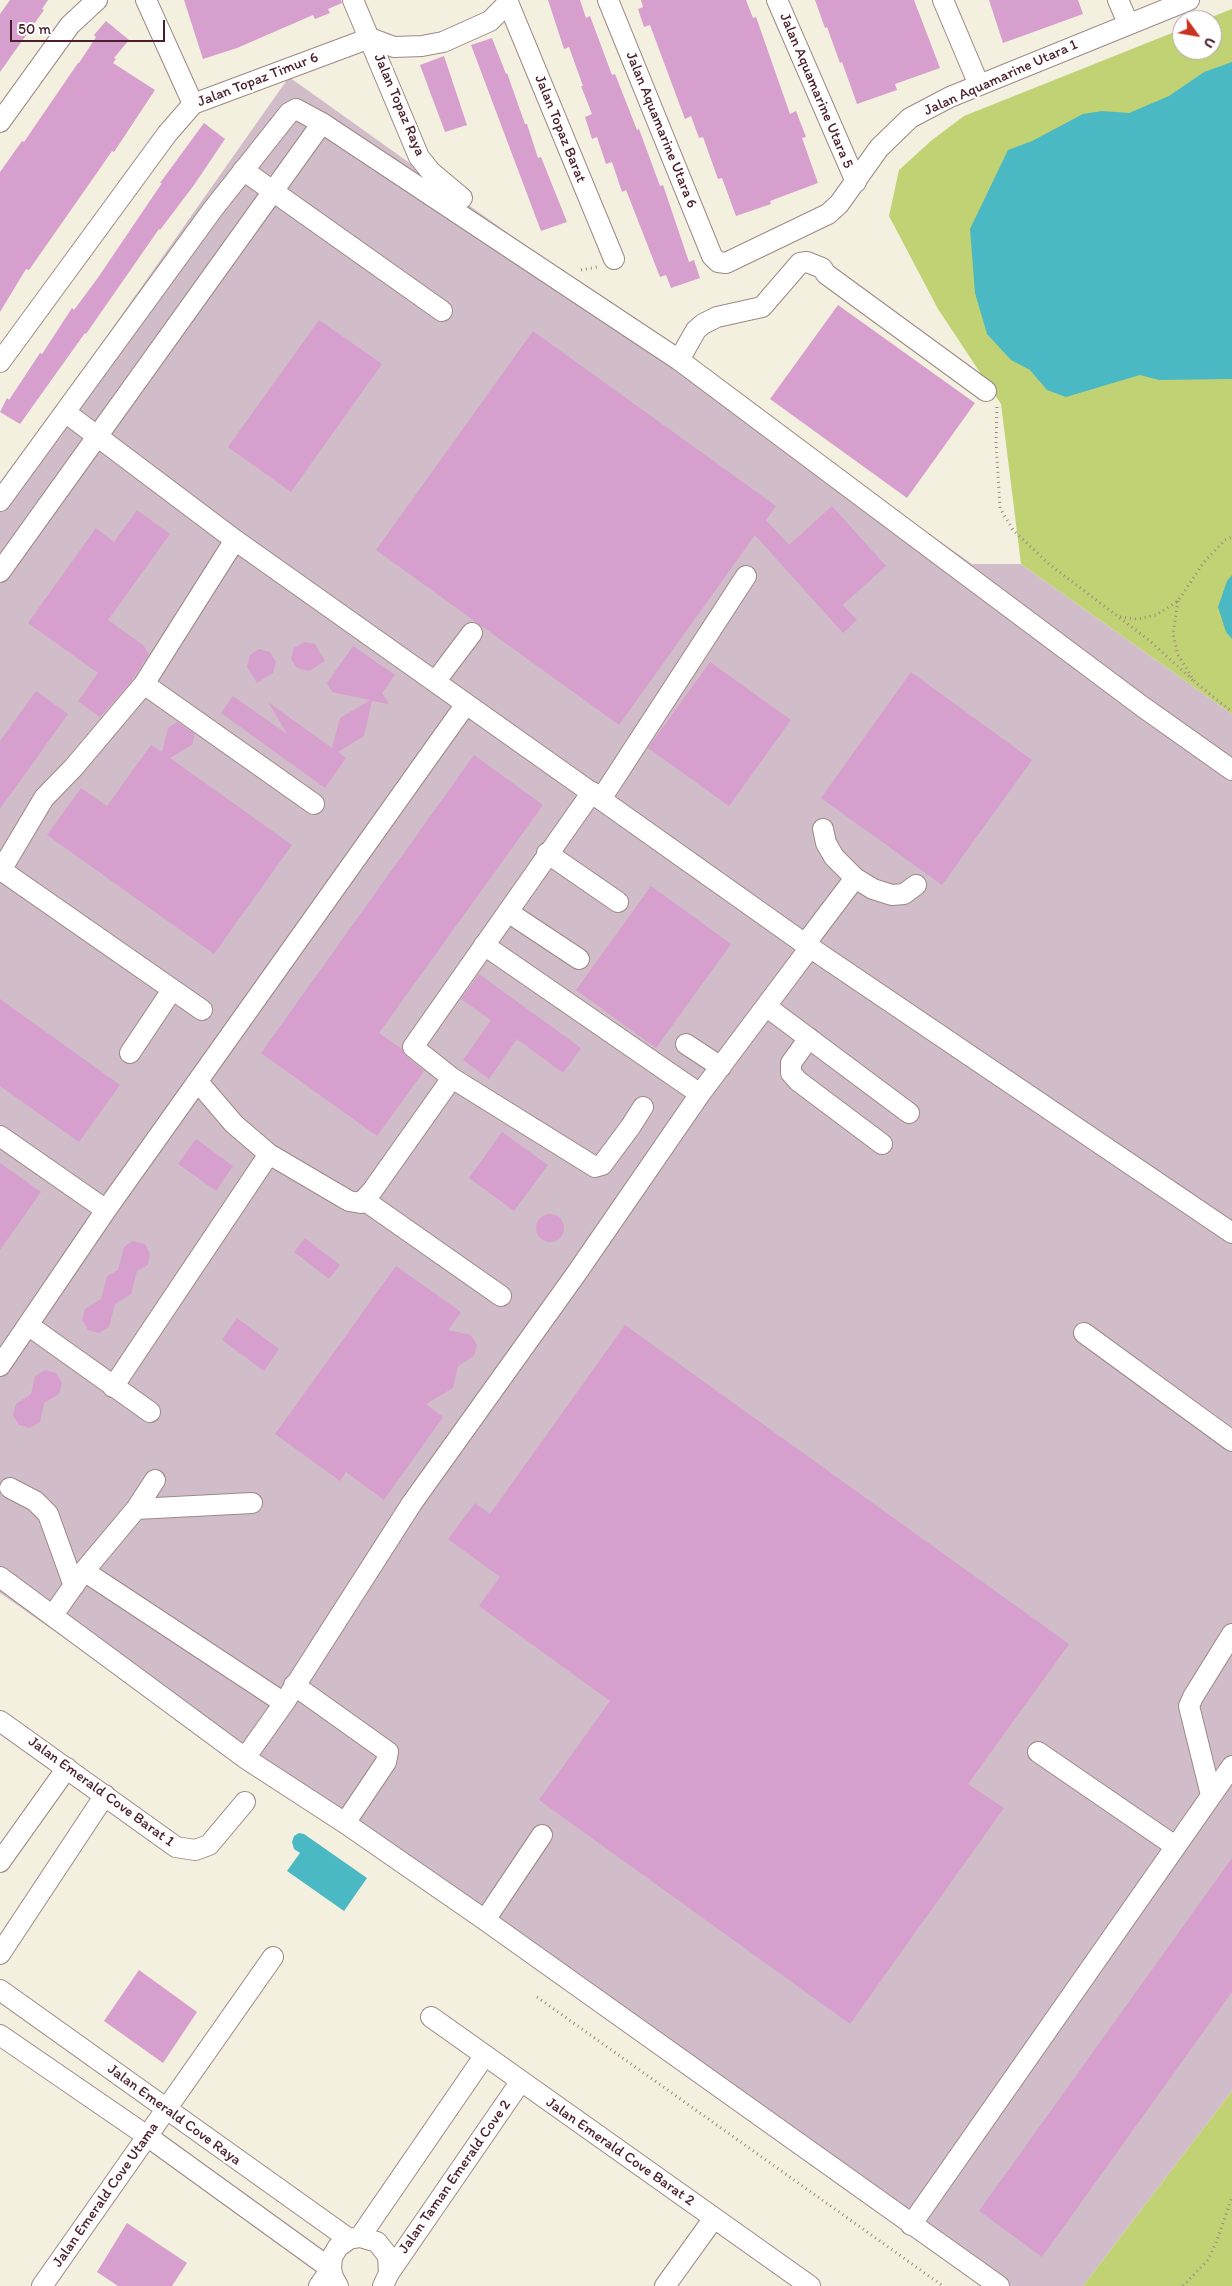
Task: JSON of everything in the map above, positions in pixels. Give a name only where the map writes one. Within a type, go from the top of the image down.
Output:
[{"type":"street","points":[[0,122],[70,25],[98,0]]},
{"type":"street","points":[[146,0],[193,104]]},
{"type":"street","name":"Jalan Topaz Raya","points":[[353,0],[419,157],[431,172],[462,198]]},
{"type":"street","name":"Jalan Aquamarine Utara 6","points":[[608,0],[714,259]]},
{"type":"street","name":"Jalan Aquamarine Utara 5","points":[[777,0],[856,182]]},
{"type":"street","points":[[943,0],[980,85]]},
{"type":"street","points":[[1118,0],[1128,23]]},
{"type":"street","name":"Jalan Aquamarine Utara 1","points":[[714,259],[726,263],[828,214],[839,204],[879,148],[910,118],[950,97],[1128,23],[1189,0]]},
{"type":"street","points":[[370,38],[394,47],[422,46],[443,42],[490,21],[507,1]]},
{"type":"street","name":"Jalan Topaz Barat","points":[[507,1],[614,259]]},
{"type":"street","name":"Jalan Topaz Timur 6","points":[[0,362],[167,134],[193,104],[370,38]]},
{"type":"street","points":[[0,501],[244,170],[293,110],[299,110],[322,123],[679,360],[1143,707],[1232,770]]},
{"type":"street","points":[[0,572],[322,123]]},
{"type":"street","points":[[244,170],[442,311]]},
{"type":"street","points":[[679,360],[696,330],[703,324],[717,317],[762,307],[800,263],[807,262],[822,268],[826,274],[986,390]]},
{"type":"street","points":[[65,412],[235,540],[808,945],[1232,1233]]},
{"type":"street","points":[[202,1010],[0,871],[44,798],[74,767],[144,684],[235,540]]},
{"type":"street","points":[[643,1107],[602,1165],[596,1168],[452,1078],[413,1049],[413,1044],[548,853],[596,795],[746,576]]},
{"type":"street","points":[[435,682],[472,633]]},
{"type":"street","points":[[144,684],[314,804]]},
{"type":"street","points":[[0,1366],[106,1210],[466,704]]},
{"type":"street","points":[[823,828],[826,843],[834,857],[855,878],[874,889],[892,896],[904,894],[916,885]]},
{"type":"street","points":[[548,853],[618,902]]},
{"type":"street","points":[[244,1758],[284,1703],[412,1503],[576,1274],[700,1094],[767,1006],[855,878]]},
{"type":"street","points":[[508,912],[580,959]]},
{"type":"street","points":[[484,945],[700,1094]]},
{"type":"street","points":[[130,1053],[172,990]]},
{"type":"street","points":[[767,1006],[909,1113]]},
{"type":"street","points":[[809,1038],[791,1063],[791,1073],[882,1144]]},
{"type":"street","points":[[686,1044],[721,1067]]},
{"type":"street","points":[[198,1082],[234,1124],[270,1154],[356,1204],[364,1200],[452,1078]]},
{"type":"street","points":[[0,1136],[106,1210]]},
{"type":"street","points":[[113,1387],[270,1154]]},
{"type":"street","points":[[364,1200],[501,1296]]},
{"type":"street","points":[[28,1325],[150,1412]]},
{"type":"street","points":[[1084,1333],[1232,1441]]},
{"type":"street","points":[[53,1616],[79,1578],[136,1509],[154,1480]]},
{"type":"street","points":[[10,1488],[35,1501],[48,1514],[79,1578],[284,1703]]},
{"type":"street","points":[[136,1509],[252,1503]]},
{"type":"street","points":[[0,1577],[244,1758],[345,1823],[484,1920],[998,2286]]},
{"type":"street","points":[[1212,1795],[1189,1706],[1232,1634]]},
{"type":"street","points":[[294,1685],[388,1752],[386,1762],[345,1823]]},
{"type":"street","name":"Jalan Emerald Cove Barat 1","points":[[0,1721],[105,1794],[176,1847],[187,1850],[204,1848],[209,1845],[245,1802]]},
{"type":"street","points":[[1038,1752],[1175,1846]]},
{"type":"street","points":[[911,2225],[1232,1766]]},
{"type":"street","points":[[0,1862],[67,1768]]},
{"type":"street","points":[[0,1954],[105,1794]]},
{"type":"street","points":[[484,1920],[542,1835]]},
{"type":"street","name":"Jalan Emerald Cove Utama","points":[[42,2286],[273,1956]]},
{"type":"street","name":"Jalan Emerald Cove Raya","points":[[0,1990],[166,2109],[354,2238]]},
{"type":"street","name":"Jalan Emerald Cove Barat 2","points":[[431,2017],[810,2286]]},
{"type":"street","points":[[0,2035],[147,2136],[335,2277]]},
{"type":"street","points":[[335,2277],[332,2257],[338,2247],[354,2238],[485,2055]]},
{"type":"street","name":"Jalan Taman Emerald Cove 2","points":[[386,2280],[521,2081]]},
{"type":"street","points":[[665,2286],[714,2218]]},
{"type":"street","name":"Jalan Taman Emerald Cove 2","points":[[354,2238],[377,2242],[384,2248],[388,2256],[386,2280]]},
{"type":"street","points":[[319,2286],[335,2277]]},
{"type":"path","points":[[986,390],[994,398],[997,408],[996,442],[1000,508],[1013,530],[1049,564],[1150,641],[1195,682],[1232,712]]},
{"type":"path","points":[[1120,617],[1137,619],[1156,615],[1178,601],[1204,562],[1225,540],[1232,536]]},
{"type":"path","points":[[1178,601],[1173,634],[1178,656],[1195,682]]},
{"type":"path","points":[[537,1997],[943,2286]]},
{"type":"path","points":[[1183,2286],[1208,2260],[1232,2197]]},
{"type":"shaded area","points":[[289,77],[972,564],[1021,564],[1232,714],[1232,2091],[1083,2286],[990,2286],[0,1593],[0,488]]},
{"type":"green space","points":[[1232,9],[1232,714],[1021,564],[1001,404],[938,309],[889,216],[899,170],[932,140],[964,116],[1172,33],[1172,60],[1222,60],[1222,13]]},
{"type":"green space","points":[[1232,2091],[1232,2286],[1083,2286]]},
{"type":"water","points":[[1232,62],[1232,379],[1159,380],[1140,375],[1066,397],[1047,390],[1030,370],[1011,360],[987,334],[975,293],[970,229],[1008,150],[1032,141],[1083,114],[1102,111],[1129,113],[1169,96],[1204,72]]},
{"type":"water","points":[[1232,575],[1232,639],[1226,632],[1218,607],[1227,581]]},
{"type":"water","points":[[299,1833],[304,1834],[367,1878],[344,1911],[287,1871],[300,1853],[294,1849],[292,1842],[294,1836]]},
{"type":"building","points":[[10,0],[48,0],[42,9],[44,10],[0,72],[0,14]]},
{"type":"building","points":[[184,0],[341,0],[342,3],[328,9],[330,13],[315,19],[313,15],[237,48],[203,59]]},
{"type":"building","points":[[548,0],[580,0],[586,18],[590,16],[612,75],[615,74],[637,130],[639,129],[660,186],[663,185],[689,262],[694,260],[700,278],[671,288],[666,275],[660,277],[626,190],[622,192],[612,162],[606,164],[597,137],[592,139],[585,117],[592,114],[569,47],[564,49]]},
{"type":"building","points":[[641,0],[746,0],[753,18],[756,17],[790,114],[796,111],[806,137],[802,138],[818,183],[770,201],[771,204],[736,216],[722,178],[718,179],[703,137],[699,138],[691,116],[685,119],[650,25],[644,27],[638,9],[643,7]]},
{"type":"building","points":[[815,0],[914,0],[940,68],[895,84],[897,90],[857,104],[842,62],[840,63]]},
{"type":"building","points":[[989,0],[1078,0],[1083,14],[1003,43]]},
{"type":"building","points":[[106,21],[129,40],[114,58],[116,59],[113,63],[155,90],[114,152],[112,151],[29,270],[26,269],[0,312],[0,172],[22,141],[24,142],[79,63],[96,37],[94,35]]},
{"type":"building","points":[[492,38],[525,124],[527,124],[538,158],[541,157],[567,222],[541,231],[471,45]]},
{"type":"building","points":[[444,56],[467,125],[445,132],[420,65]]},
{"type":"building","points":[[204,123],[225,139],[194,185],[159,229],[86,334],[20,424],[0,412],[7,398],[9,400],[72,308],[74,310],[97,279],[162,183],[160,183]]},
{"type":"building","points":[[838,305],[975,403],[907,498],[770,399]]},
{"type":"building","points":[[319,320],[382,364],[291,492],[228,447]]},
{"type":"building","points":[[533,331],[776,506],[766,520],[789,545],[832,506],[886,566],[843,605],[857,620],[843,633],[755,535],[619,725],[376,550]]},
{"type":"building","points":[[137,510],[170,534],[108,620],[143,645],[149,654],[130,683],[100,717],[78,701],[98,673],[28,623],[96,528],[114,542]]},
{"type":"building","points":[[304,642],[315,644],[325,661],[309,671],[297,668],[291,659],[294,648]]},
{"type":"building","points":[[353,646],[395,675],[382,693],[389,704],[372,701],[364,736],[338,752],[346,758],[325,788],[221,713],[233,696],[287,734],[268,702],[332,748],[340,718],[370,700],[332,692],[327,683]]},
{"type":"building","points":[[259,649],[270,652],[276,662],[273,673],[257,683],[247,667],[250,655]]},
{"type":"building","points":[[710,662],[791,720],[729,806],[648,748]]},
{"type":"building","points":[[911,672],[1032,760],[942,885],[821,798]]},
{"type":"building","points":[[36,691],[68,714],[0,809],[0,741]]},
{"type":"building","points":[[177,722],[195,734],[192,745],[170,758],[292,845],[214,954],[47,835],[81,788],[107,806],[151,745],[162,752],[168,728]]},
{"type":"building","points":[[474,755],[543,805],[379,1033],[402,1049],[406,1056],[424,1071],[377,1136],[261,1053]]},
{"type":"building","points":[[651,886],[731,944],[656,1048],[576,990]]},
{"type":"building","points":[[479,974],[581,1048],[563,1073],[517,1039],[489,1079],[463,1060],[491,1020],[461,999]]},
{"type":"building","points":[[0,999],[120,1085],[79,1142],[0,1086]]},
{"type":"building","points":[[502,1132],[548,1165],[514,1211],[469,1178]]},
{"type":"building","points":[[196,1139],[233,1166],[216,1191],[178,1164]]},
{"type":"building","points":[[0,1163],[41,1192],[0,1250]]},
{"type":"building","points":[[550,1214],[560,1218],[564,1228],[560,1238],[550,1242],[540,1238],[536,1228],[540,1218]]},
{"type":"building","points":[[305,1238],[340,1265],[329,1279],[294,1252]]},
{"type":"building","points":[[133,1241],[145,1244],[150,1254],[148,1265],[137,1271],[131,1294],[115,1304],[109,1327],[99,1333],[88,1330],[82,1320],[85,1309],[101,1299],[107,1276],[118,1270],[124,1247]]},
{"type":"building","points":[[396,1266],[461,1312],[448,1330],[471,1335],[477,1345],[474,1356],[458,1366],[453,1388],[426,1404],[443,1417],[384,1500],[346,1472],[340,1481],[275,1434]]},
{"type":"building","points":[[237,1318],[279,1349],[264,1371],[222,1340]]},
{"type":"building","points":[[625,1325],[1069,1644],[968,1784],[1004,1808],[850,2024],[539,1800],[610,1701],[479,1606],[500,1577],[448,1539],[475,1503],[490,1514]]},
{"type":"building","points":[[45,1370],[56,1373],[62,1383],[59,1394],[44,1403],[40,1422],[30,1428],[19,1425],[13,1415],[16,1404],[31,1394],[35,1376]]},
{"type":"building","points":[[1232,1858],[1232,1992],[1042,2257],[979,2211]]},
{"type":"building","points":[[139,1970],[197,2012],[163,2063],[104,2021]]},
{"type":"building","points":[[127,2223],[187,2263],[172,2286],[118,2286],[97,2272]]}]
